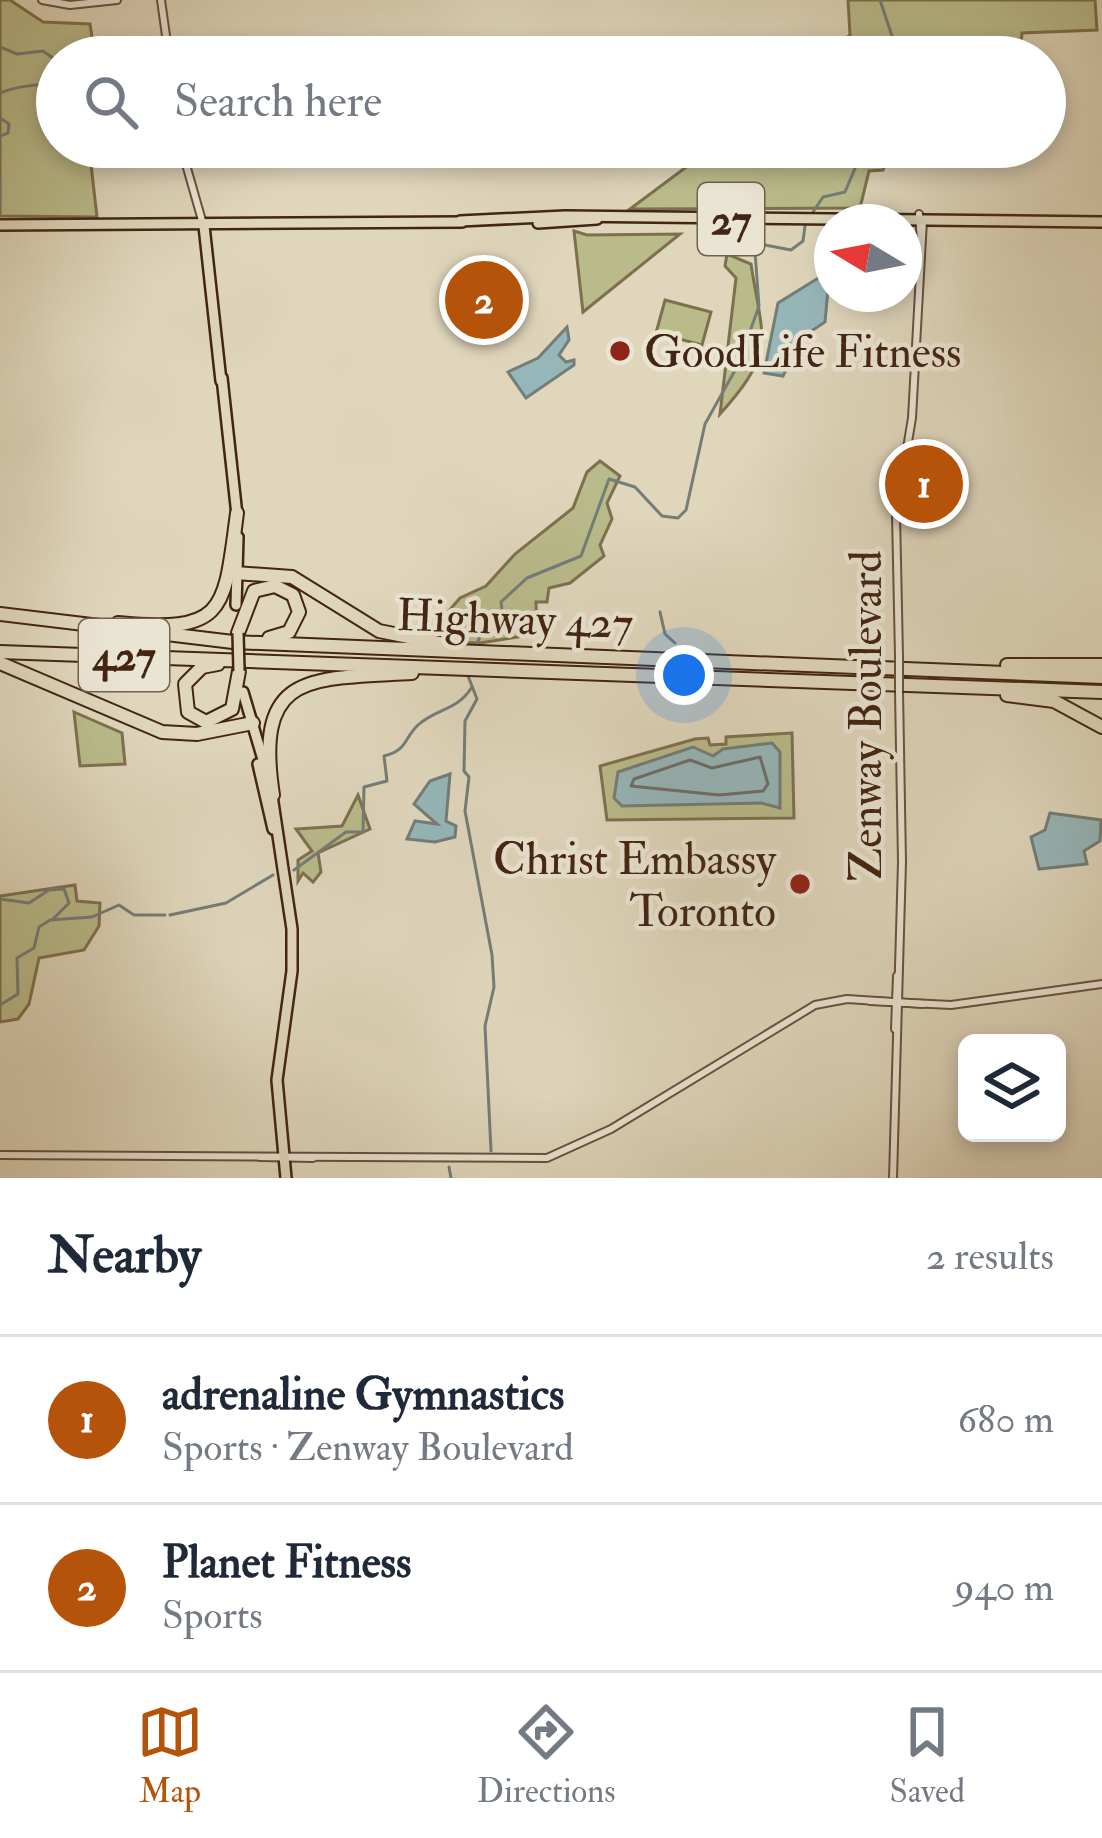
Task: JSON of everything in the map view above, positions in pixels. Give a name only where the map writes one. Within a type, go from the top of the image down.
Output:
[{"type":"highway","points":[[0,614],[178,628],[197,622],[208,616],[226,589],[237,513]]},
{"type":"highway","points":[[238,573],[292,577],[379,631],[459,649]]},
{"type":"highway","points":[[275,586],[293,595],[299,611],[289,632],[235,638],[254,591],[275,586]]},
{"type":"highway","name":"Highway 427","points":[[0,614],[235,638],[459,649],[485,656],[1102,692]]},
{"type":"highway","name":"Highway 427","points":[[0,652],[244,666],[453,668],[485,656],[1102,677]]},
{"type":"highway","points":[[0,663],[162,732],[197,734],[251,724]]},
{"type":"highway","points":[[934,668],[1102,665]]},
{"type":"highway","points":[[244,666],[226,716],[206,722],[188,712],[183,700],[190,676],[202,667],[244,666]]},
{"type":"highway","points":[[273,796],[267,730],[272,714],[292,692],[325,680],[453,668]]},
{"type":"highway","points":[[947,686],[1054,701],[1102,727]]},
{"type":"main road","name":"27","points":[[0,225],[814,218]]},
{"type":"main road","name":"27","points":[[922,218],[1098,219]]},
{"type":"main road","points":[[200,223],[237,513],[235,638],[279,843]]},
{"type":"main road","points":[[251,724],[273,796],[292,929],[296,983],[283,1081],[289,1178]]},
{"type":"street","points":[[42,0],[74,5],[117,0]]},
{"type":"street","points":[[161,0],[166,36]]},
{"type":"street","points":[[186,168],[200,223]]},
{"type":"street","name":"Zenway Boulevard","points":[[893,1178],[899,692],[896,514],[914,404],[918,312]]},
{"type":"street","points":[[0,1155],[547,1158],[611,1129],[814,1005],[923,1004],[1102,986]]},
{"type":"green space","points":[[0,0],[10,0],[43,22],[90,24],[92,36],[36,36],[36,168],[91,168],[97,217],[0,216]]},
{"type":"green space","points":[[848,0],[1095,0],[1097,30],[1022,36],[850,35]]},
{"type":"green space","points":[[685,168],[884,168],[869,171],[861,204],[814,204],[814,208],[630,209]]},
{"type":"green space","points":[[574,231],[587,235],[680,234],[583,312]]},
{"type":"green space","points":[[727,254],[751,264],[761,343],[751,374],[720,414],[736,278],[725,266]]},
{"type":"green space","points":[[665,300],[711,312],[702,345],[656,333]]},
{"type":"green space","points":[[600,461],[620,476],[607,503],[612,519],[600,545],[604,556],[570,583],[549,588],[547,602],[536,602],[537,634],[453,642],[451,630],[434,628],[460,598],[486,586],[515,554],[573,508],[587,472]]},
{"type":"green space","points":[[74,712],[122,733],[125,764],[80,766]]},
{"type":"green space","points":[[792,733],[794,818],[607,820],[600,766],[695,739],[708,738],[710,745],[726,744],[726,737]]},
{"type":"green space","points":[[358,795],[370,829],[318,853],[321,872],[313,882],[303,873],[298,881],[298,860],[312,851],[296,829],[342,826]]},
{"type":"green space","points":[[75,885],[77,901],[100,903],[99,926],[84,950],[39,958],[29,1004],[18,1019],[0,1022],[0,896]]},
{"type":"water","points":[[814,281],[814,312],[826,312],[825,322],[801,338],[783,376],[764,373],[778,303]]},
{"type":"water","points":[[567,327],[569,340],[559,355],[566,362],[574,360],[574,365],[526,398],[508,372],[538,358]]},
{"type":"water","points":[[772,743],[780,752],[780,808],[761,803],[622,806],[614,798],[618,772],[693,747],[713,756],[723,749]]},
{"type":"water","points":[[450,774],[446,821],[456,826],[455,837],[435,842],[407,839],[415,821],[437,824],[414,804],[430,781]]},
{"type":"water","points":[[1050,813],[1101,820],[1100,841],[1084,851],[1087,864],[1039,869],[1031,837],[1045,830]]},
{"type":"waterway","points":[[880,0],[892,36]]},
{"type":"waterway","points":[[0,47],[17,54],[36,52]]},
{"type":"waterway","points":[[0,93],[36,84]]},
{"type":"waterway","points":[[0,118],[9,124],[8,133],[0,136]]},
{"type":"waterway","points":[[813,212],[823,197],[845,192],[855,168]]},
{"type":"waterway","points":[[0,182],[0,202]]},
{"type":"waterway","points":[[476,645],[482,633],[503,618],[501,602],[527,578],[581,556],[609,479],[635,487],[662,516],[678,518],[686,510],[705,424],[738,365],[759,306],[755,252],[765,245],[791,250],[803,241],[805,226]]},
{"type":"waterway","points":[[660,612],[665,634],[675,643]]},
{"type":"waterway","points":[[468,676],[477,699],[465,721],[464,771],[469,777],[465,811],[494,987],[485,1026],[491,1151]]},
{"type":"waterway","points":[[294,870],[346,832],[363,832],[364,787],[387,781],[384,756],[397,751],[418,725],[460,701],[472,687]]},
{"type":"waterway","points":[[170,915],[226,903],[273,875]]},
{"type":"waterway","points":[[0,899],[29,903],[49,890],[64,889],[69,903],[53,919]]},
{"type":"waterway","points":[[0,1005],[18,994],[17,958],[34,948],[39,927],[50,920],[92,917],[119,905],[134,915],[165,915]]},
{"type":"waterway","points":[[449,1167],[451,1178]]},
{"type":"place","name":"Planet Fitness","points":[[484,300]]},
{"type":"place","name":"GoodLife Fitness","points":[[620,351]]},
{"type":"place","name":"adrenaline Gymnastics","points":[[924,484]]},
{"type":"place","name":"Christ Embassy Toronto","points":[[800,884]]}]
